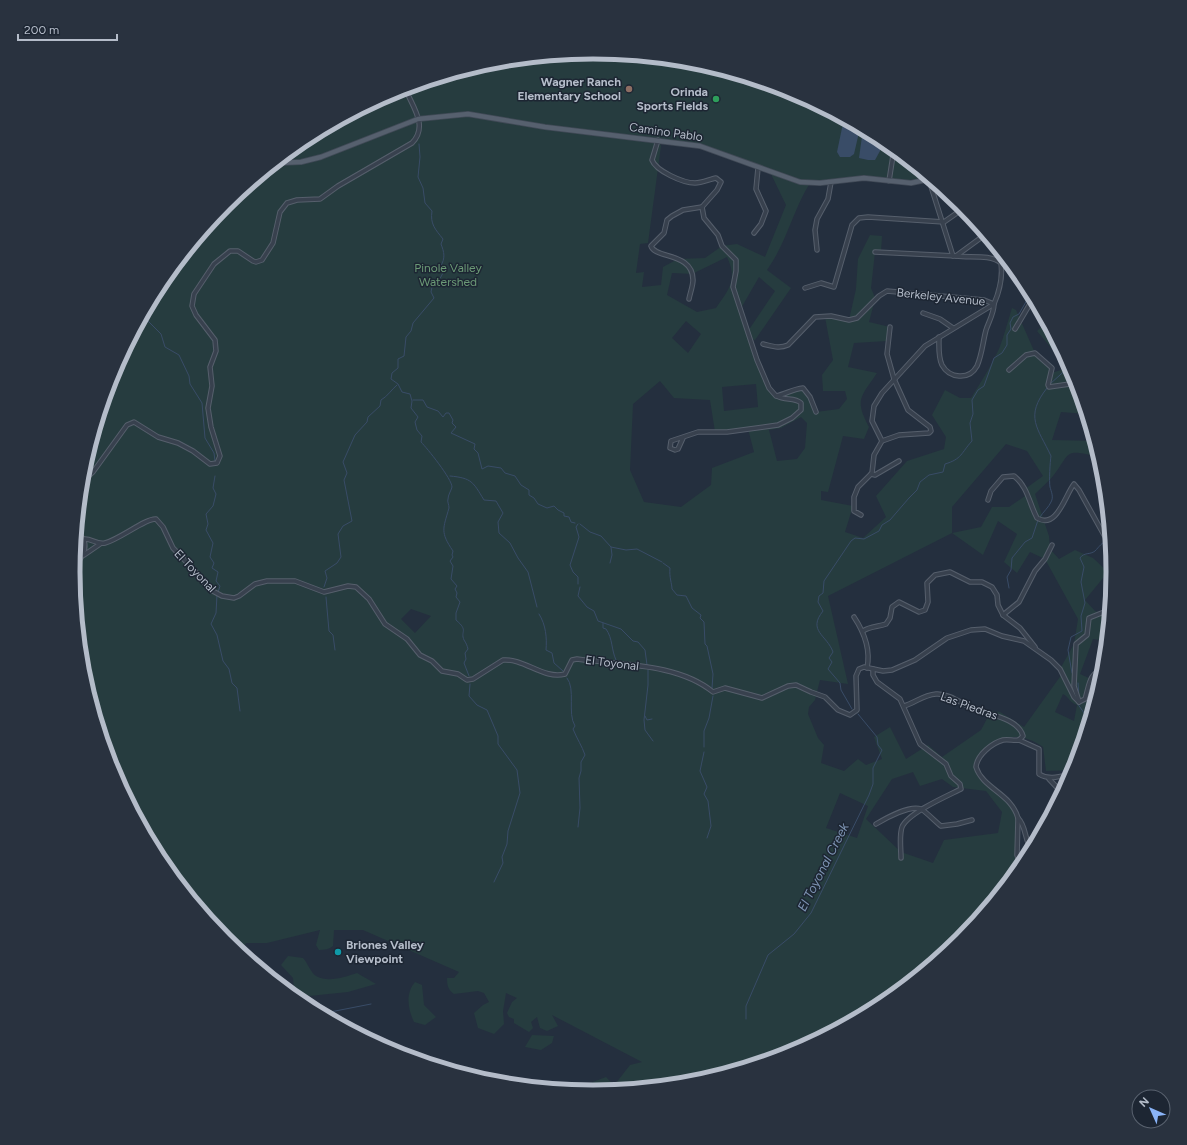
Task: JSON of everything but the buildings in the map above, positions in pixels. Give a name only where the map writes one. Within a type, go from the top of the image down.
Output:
[{"type":"main road","name":"Camino Pablo","points":[[284,163],[301,162],[321,156],[418,119],[468,114],[545,126],[700,146],[800,182],[831,182],[864,178],[911,183],[925,180]]},
{"type":"street","points":[[89,475],[124,428],[130,423],[137,423],[158,437],[188,448],[210,464],[217,463],[220,456],[211,427],[208,408],[212,386],[210,367],[216,351],[215,340],[196,315],[192,306],[194,294],[214,264],[230,251],[238,251],[256,262],[262,260],[273,244],[280,212],[287,204],[297,200],[320,199],[350,178],[405,147],[418,135],[420,126],[407,94]]},
{"type":"street","points":[[658,140],[652,156],[654,163],[658,167],[680,180],[697,183],[716,178],[721,182],[717,190],[702,206],[683,210],[667,220],[664,233],[651,246],[653,251],[682,261],[690,270],[693,280],[689,299]]},
{"type":"street","points":[[889,180],[893,156]]},
{"type":"street","points":[[754,233],[761,224],[766,211],[756,189],[758,168]]},
{"type":"street","points":[[817,250],[815,234],[817,219],[828,199],[831,182]]},
{"type":"street","points":[[932,186],[955,256]]},
{"type":"street","points":[[683,438],[698,432],[727,432],[778,425],[792,418],[801,410],[801,403],[797,399],[781,398],[776,396],[769,388],[758,362],[733,286],[736,271],[736,260],[722,246],[718,235],[704,218],[702,206]]},
{"type":"street","points":[[805,288],[821,283],[834,287],[852,225],[858,218],[868,217],[944,222],[959,211]]},
{"type":"street","points":[[955,256],[982,237]]},
{"type":"street","points":[[875,252],[990,258],[1001,263],[1003,276],[994,304],[993,313],[986,329],[977,366],[970,374],[962,377],[951,374],[942,365],[939,337]]},
{"type":"street","name":"Berkeley Avenue","points":[[763,344],[783,348],[788,345],[816,317],[831,316],[849,320],[857,318],[879,296],[887,291],[984,300],[994,304]]},
{"type":"street","points":[[1015,329],[1030,303]]},
{"type":"street","points":[[882,441],[872,421],[874,406],[894,379],[925,346],[994,304]]},
{"type":"street","points":[[923,312],[940,319],[953,328]]},
{"type":"street","points":[[861,515],[854,511],[854,497],[858,487],[871,474],[874,455],[882,441],[899,435],[929,433],[931,431],[930,427],[908,410],[894,379],[887,354],[890,327]]},
{"type":"street","points":[[1009,370],[1026,355],[1035,354],[1052,368],[1048,385],[1049,387],[1071,384]]},
{"type":"street","points":[[776,396],[782,395],[792,389],[803,388],[810,396],[816,412]]},
{"type":"street","points":[[871,474],[875,475],[899,461]]},
{"type":"street","points":[[988,500],[991,491],[1003,477],[1014,476],[1021,482],[1028,494],[1031,507],[1037,518],[1045,520],[1055,517],[1074,484],[1106,537]]},
{"type":"street","name":"El Toyonal","points":[[82,557],[91,549],[128,533],[147,520],[156,519],[163,527],[173,548],[213,592],[222,596],[234,598],[255,584],[267,581],[295,581],[324,592],[348,586],[356,587],[366,596],[384,624],[407,639],[420,655],[432,661],[442,672],[458,674],[467,680],[473,679],[503,660],[562,675],[566,674],[572,660],[577,659],[629,664],[674,673],[703,685],[715,693],[725,688],[762,698],[788,686],[796,685],[825,697],[838,710],[850,715],[857,710],[858,672],[862,668],[867,668]]},
{"type":"street","points":[[81,537],[84,539],[102,544]]},
{"type":"street","points":[[82,557],[86,548],[84,539]]},
{"type":"street","points":[[1003,614],[1019,602],[1052,545]]},
{"type":"street","points":[[863,631],[873,626],[878,627],[886,624],[890,618],[892,607],[899,602],[919,612],[925,610],[928,602],[928,580],[935,575],[945,572],[952,572],[970,582],[982,582],[992,587],[997,595],[998,605],[1003,614],[1020,628],[1038,650],[1060,669],[1074,697],[1080,702]]},
{"type":"street","points":[[1080,702],[1074,686],[1076,644],[1087,634],[1089,618],[1104,612],[1106,608]]},
{"type":"street","points":[[854,617],[863,631],[869,655],[867,668],[873,670],[887,671],[906,665],[947,638],[979,628],[1002,636],[1018,639],[1038,650]]},
{"type":"street","points":[[873,670],[873,675],[877,682],[896,695],[904,706],[920,744],[946,764],[951,776],[960,784],[961,789],[922,810],[908,820],[902,828],[901,858]]},
{"type":"street","points":[[1080,702],[1085,699],[1089,683],[1093,675],[1097,672]]},
{"type":"street","name":"Las Piedras","points":[[904,706],[926,696],[935,694],[946,696],[976,710],[995,714],[1008,721],[1021,731],[1023,736],[1019,740]]},
{"type":"street","points":[[1028,845],[1022,822],[1018,818],[1009,801],[982,777],[976,767],[980,756],[998,742],[1004,740],[1019,740],[1038,749],[1039,774],[1048,779],[1059,790]]},
{"type":"street","points":[[1048,779],[1065,775]]},
{"type":"street","points":[[876,824],[905,811],[922,810],[941,826],[972,820]]},
{"type":"street","points":[[1018,818],[1017,855],[1019,860]]},
{"type":"green space","name":"Pinole Valley Watershed","points":[[594,59],[661,63],[726,76],[759,86],[821,112],[850,128],[879,146],[922,178],[889,181],[873,179],[810,183],[798,205],[780,249],[767,270],[791,288],[755,340],[751,339],[769,388],[776,396],[803,388],[810,397],[816,412],[839,409],[847,399],[845,391],[823,391],[822,375],[833,360],[825,317],[849,320],[856,289],[858,259],[870,235],[882,236],[881,252],[875,252],[871,288],[876,300],[869,322],[890,327],[887,341],[854,343],[848,367],[877,373],[861,398],[864,418],[869,427],[864,439],[843,436],[828,492],[821,491],[821,500],[853,506],[845,532],[863,538],[886,517],[876,496],[907,461],[944,449],[946,437],[932,415],[945,390],[960,398],[971,398],[999,349],[1012,308],[1016,310],[1035,353],[1052,368],[1051,373],[1065,369],[1068,376],[1082,414],[1061,412],[1052,440],[1090,441],[1093,456],[1077,453],[1068,455],[1053,476],[1035,494],[1049,536],[1050,549],[1059,559],[1075,550],[1093,558],[1107,571],[1107,573],[1085,600],[1095,611],[1105,615],[1103,640],[1093,639],[1080,674],[1095,682],[1080,738],[1067,770],[1046,771],[1043,747],[1033,741],[1015,737],[1006,738],[991,747],[976,763],[980,774],[1016,811],[1017,855],[1019,860],[980,911],[957,936],[906,980],[879,999],[821,1033],[759,1059],[726,1069],[709,1073],[707,1071],[704,1074],[661,1082],[627,1085],[583,1086],[606,1077],[612,1083],[616,1083],[630,1065],[642,1062],[552,1015],[558,1026],[547,1031],[540,1028],[537,1017],[531,1022],[533,1028],[529,1032],[514,1023],[514,1019],[509,1017],[507,1013],[512,1002],[517,998],[506,993],[503,1011],[504,1024],[494,1034],[478,1028],[474,1013],[489,1002],[484,993],[478,991],[454,994],[448,987],[447,978],[454,978],[459,972],[363,930],[334,930],[333,946],[325,950],[319,950],[316,945],[320,930],[267,943],[246,943],[243,948],[230,936],[186,885],[167,858],[133,800],[107,738],[97,705],[84,640],[81,606],[80,572],[84,505],[97,440],[107,407],[133,345],[149,316],[186,260],[207,234],[230,209],[281,165],[308,146],[366,112],[428,86],[461,76],[526,63],[560,60]],"holes":[[[658,140],[715,150],[770,172],[786,205],[765,257],[737,244],[722,246],[705,258],[678,259],[663,267],[661,285],[642,287],[644,272],[636,273],[640,244],[648,243],[661,146]],[[727,257],[732,272],[732,278],[728,290],[716,308],[697,312],[667,295],[672,273],[692,274]],[[759,277],[775,291],[748,331],[740,310]],[[686,321],[701,334],[688,353],[672,338]],[[660,381],[674,398],[710,400],[715,432],[748,429],[754,452],[712,468],[711,485],[681,507],[644,502],[630,470],[633,404]],[[756,384],[758,407],[724,411],[722,387]],[[801,417],[807,423],[805,448],[797,459],[777,461],[769,430],[781,428]],[[1006,444],[1027,451],[1043,476],[1025,489],[1028,494],[1009,507],[992,507],[981,527],[952,533],[952,507]],[[998,521],[1017,534],[1004,562],[1017,573],[1030,552],[1045,559],[1078,619],[1074,644],[1060,669],[1062,674],[1024,727],[1000,712],[991,711],[981,730],[942,757],[928,745],[906,759],[890,727],[874,737],[882,759],[866,765],[858,759],[844,771],[821,763],[824,745],[818,738],[808,714],[809,707],[815,700],[820,680],[848,684],[828,596],[952,533],[983,555]],[[411,609],[431,616],[415,633],[401,619]],[[1063,694],[1077,705],[1074,721],[1055,712]],[[913,772],[920,786],[942,779],[953,787],[986,791],[1002,812],[998,833],[944,840],[933,863],[901,852],[866,819],[892,779]],[[840,793],[868,806],[857,838],[826,828]]]},
{"type":"green space","points":[[1043,325],[1060,359],[1037,331]]},
{"type":"green space","points":[[1094,460],[1100,486],[1096,476]]},
{"type":"green space","points":[[288,956],[303,958],[314,975],[321,978],[336,979],[357,973],[376,984],[348,992],[309,996],[294,989],[293,978],[281,965]]},
{"type":"green space","points":[[415,982],[422,985],[424,1005],[436,1017],[425,1025],[414,1022],[410,1012],[408,1002],[410,991]]},
{"type":"green space","points":[[532,1035],[554,1036],[552,1043],[541,1050],[525,1047]]},
{"type":"water","points":[[844,125],[859,133],[854,154],[850,157],[840,157],[837,152]]},
{"type":"water","points":[[862,136],[880,147],[880,151],[875,160],[859,158]]},
{"type":"waterway","points":[[419,144],[420,157],[418,177],[423,188],[425,203],[432,211],[434,226],[443,239],[441,244],[444,252],[444,258],[440,267],[443,273],[437,284],[432,287],[431,292],[434,298],[413,323],[411,331],[406,337],[404,356],[398,359],[398,368],[392,373],[391,379],[398,384],[402,392],[410,394],[412,401],[411,408],[418,417],[415,422],[417,430],[422,436],[421,442],[444,471],[451,483],[452,487],[448,498],[449,508],[444,526],[444,535],[453,551],[453,557],[450,561],[453,566],[451,579],[457,586],[455,589],[457,593],[456,597],[460,602],[456,613],[456,620],[462,626],[463,637],[468,649],[465,653],[466,659],[464,663],[469,676]]},
{"type":"waterway","name":"El Toyonal Creek","points":[[852,709],[841,690],[840,683],[828,669],[832,662],[829,658],[833,652],[818,628],[817,623],[823,611],[818,602],[819,596],[823,593],[824,581],[851,541],[855,538],[864,539],[879,531],[882,525],[890,520],[917,490],[920,482],[929,475],[943,472],[945,464],[958,458],[972,441],[970,423],[973,414],[972,400],[978,390],[984,386],[994,358],[1002,353],[1007,345],[1007,335],[1011,329],[1010,323],[1013,317],[1019,314],[1028,299]]},
{"type":"waterway","points":[[147,320],[161,334],[165,347],[179,355],[189,376],[190,384],[202,403],[205,438],[214,453],[215,461]]},
{"type":"waterway","points":[[1050,384],[1065,370]]},
{"type":"waterway","points":[[324,587],[327,578],[325,571],[337,563],[341,557],[338,534],[343,526],[352,521],[344,480],[347,473],[343,462],[355,435],[367,422],[368,417],[380,406],[381,400],[386,397],[397,385]]},
{"type":"waterway","points":[[1040,517],[1052,500],[1050,487],[1051,456],[1038,430],[1035,415],[1036,407],[1047,388]]},
{"type":"waterway","points":[[413,400],[423,400],[427,407],[438,411],[443,417],[446,413],[449,413],[453,420],[452,423],[456,427],[451,433],[475,444],[474,449],[478,453],[482,469],[488,466],[501,468],[505,473],[515,476],[521,485],[529,490],[529,495],[534,498],[538,504],[547,508],[554,506],[564,513],[564,516],[569,517],[571,522],[575,523]]},
{"type":"waterway","points":[[215,476],[213,488],[216,494],[213,506],[206,514],[208,524],[206,530],[213,543],[210,557],[214,563],[212,568],[218,572],[216,581],[220,586],[218,592]]},
{"type":"waterway","points":[[450,476],[468,480],[474,485],[484,500],[496,501],[503,513],[498,522],[499,533],[510,543],[528,572],[537,607]]},
{"type":"waterway","points":[[1009,588],[1007,577],[1011,570],[1012,558],[1025,542],[1032,538],[1038,520]]},
{"type":"waterway","points":[[578,524],[576,527],[579,537],[570,565],[573,572],[578,577],[578,584]]},
{"type":"waterway","points":[[580,524],[590,532],[601,536],[611,547],[626,550],[637,549],[662,562]]},
{"type":"waterway","name":"El Toyonal Creek","points":[[1072,673],[1068,650],[1071,637],[1082,631],[1081,616],[1085,603],[1081,582],[1084,567],[1080,558],[1083,555],[1095,551],[1106,541]]},
{"type":"waterway","points":[[610,563],[612,555],[611,547]]},
{"type":"waterway","points":[[663,563],[670,568],[672,589],[677,595],[686,596],[692,608],[701,615],[700,618],[704,622],[705,644],[707,646],[713,674],[712,688]]},
{"type":"waterway","points":[[580,587],[578,596],[587,607],[594,611],[598,621],[621,629],[633,641],[638,642],[645,650],[647,665]]},
{"type":"waterway","points":[[217,595],[216,613],[211,624],[217,635],[223,661],[229,669],[232,683],[237,688],[240,711]]},
{"type":"waterway","points":[[326,597],[329,631],[333,635],[335,650]]},
{"type":"waterway","points":[[539,614],[546,632],[546,650],[552,653],[554,663],[563,671]]},
{"type":"waterway","points":[[603,623],[603,628],[606,629],[610,637],[616,660]]},
{"type":"waterway","points":[[648,670],[644,720],[645,730],[653,741]]},
{"type":"waterway","points":[[567,678],[571,688],[572,715],[575,726],[573,729],[585,755],[581,762],[579,778],[580,808],[578,827]]},
{"type":"waterway","name":"El Toyonal Creek","points":[[1078,683],[1079,698]]},
{"type":"waterway","points":[[470,684],[469,696],[477,705],[487,710],[498,736],[498,744],[517,770],[520,793],[508,831],[507,844],[502,857],[503,863],[494,882]]},
{"type":"waterway","points":[[704,747],[704,731],[709,718],[713,696]]},
{"type":"waterway","name":"El Toyonal Creek","points":[[1077,703],[1087,716]]},
{"type":"waterway","name":"El Toyonal Creek","points":[[746,1019],[746,1006],[768,955],[794,934],[811,913],[869,795],[873,784],[873,768],[882,750],[878,745],[877,737],[858,714]]},
{"type":"waterway","points":[[645,716],[647,720],[652,719]]},
{"type":"waterway","name":"El Toyonal Creek","points":[[1077,747],[1081,736]]},
{"type":"waterway","points":[[704,752],[700,771],[707,787],[704,794],[708,801],[711,826],[707,838]]},
{"type":"waterway","points":[[329,1012],[371,1004]]},
{"type":"place","name":"Wagner Ranch Elementary School","points":[[629,89]]},
{"type":"place","name":"Orinda Sports Fields","points":[[716,99]]},
{"type":"place","name":"Briones Valley Viewpoint","points":[[338,952]]}]
